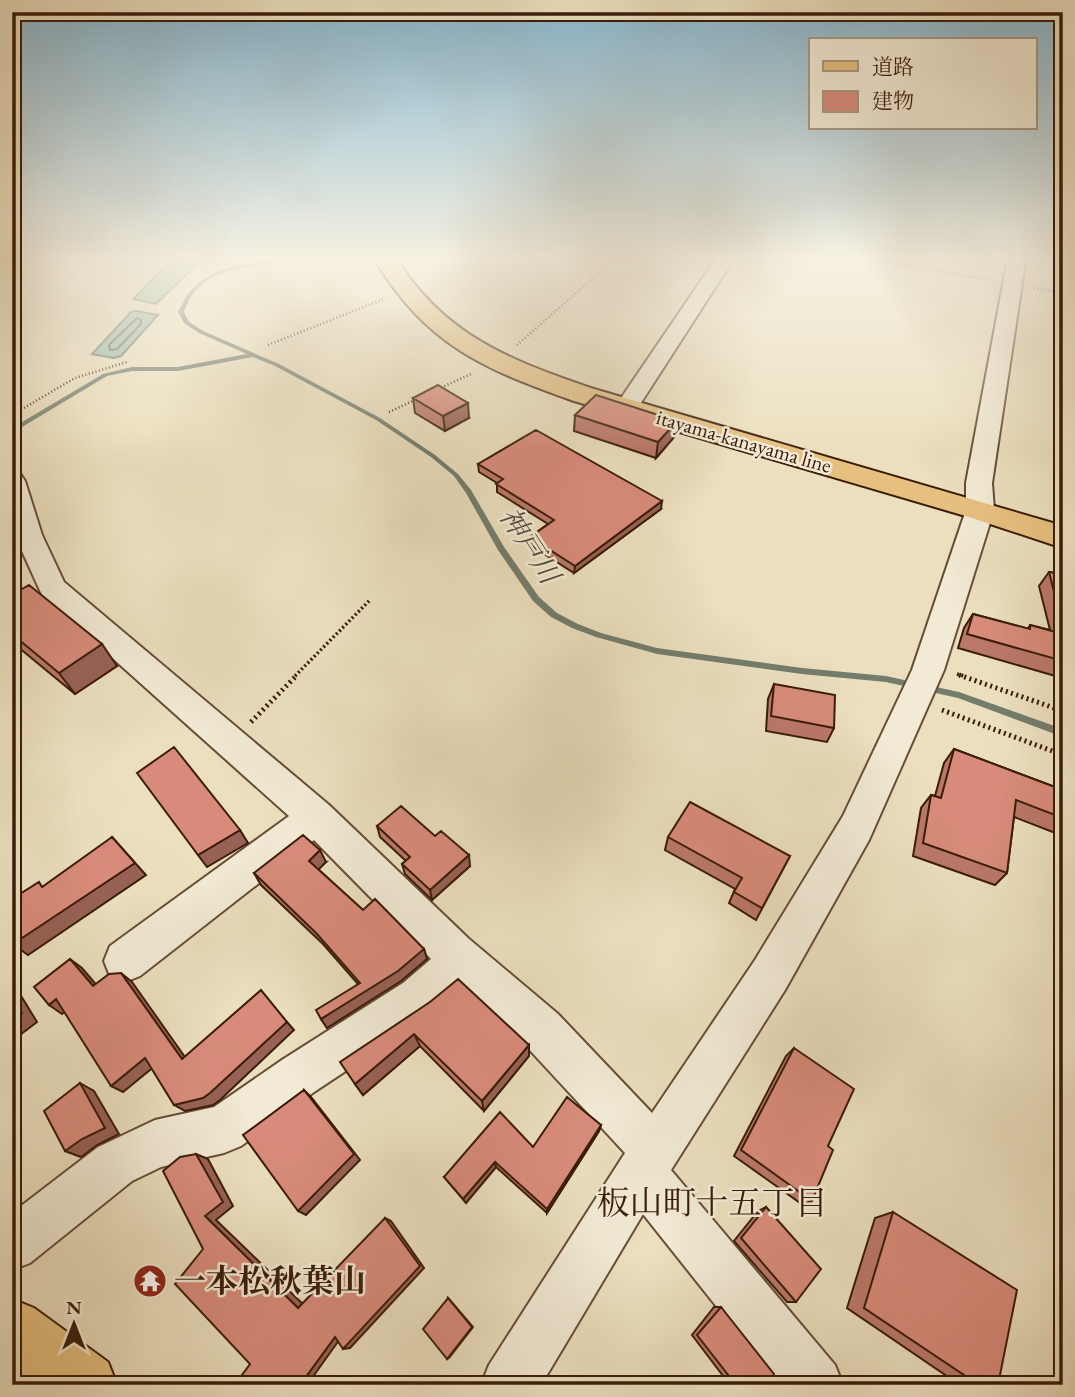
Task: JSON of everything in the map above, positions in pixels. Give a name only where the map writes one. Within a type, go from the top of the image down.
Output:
[{"type":"main road","name":"itayama-kanayama line","points":[[437,322],[453,337],[483,355],[536,379],[1063,537]]},
{"type":"main road","points":[[12,1330],[85,1385]]},
{"type":"street","points":[[627,407],[683,322]]},
{"type":"street","points":[[509,1385],[648,1161],[770,975],[856,828],[922,684],[980,510],[979,483],[1006,322]]},
{"type":"street","points":[[12,481],[28,535],[37,593],[232,743],[316,817],[463,960],[542,1030],[648,1161],[815,1385]]},
{"type":"street","points":[[125,961],[316,817]]},
{"type":"street","points":[[12,1245],[115,1164],[155,1144],[224,1129],[298,1076],[418,998],[463,960]]},
{"type":"path","points":[[268,345],[329,322]]},
{"type":"path","points":[[12,415],[75,378],[127,362]]},
{"type":"path","points":[[232,743],[370,600]]},
{"type":"path","points":[[922,684],[1063,711]]},
{"type":"path","points":[[922,684],[1063,755]]},
{"type":"water","points":[[122,322],[152,322],[121,356],[114,358],[92,354]]},
{"type":"building","points":[[438,385],[468,403],[443,416],[413,398]]},
{"type":"building","points":[[596,395],[677,421],[658,442],[575,415]]},
{"type":"building","points":[[536,430],[662,501],[575,566],[530,537],[554,520],[496,484],[503,479],[478,464]]},
{"type":"building","points":[[1049,572],[1063,574],[1063,627]]},
{"type":"building","points":[[29,585],[102,644],[59,673],[12,634],[12,595]]},
{"type":"building","points":[[973,614],[1030,629],[1030,625],[1063,634],[1063,661],[967,634]]},
{"type":"building","points":[[774,684],[835,695],[834,728],[771,716]]},
{"type":"building","points":[[174,747],[240,830],[198,855],[137,773]]},
{"type":"building","points":[[954,749],[1063,790],[1063,818],[1016,800],[1007,873],[923,843],[931,795],[941,798]]},
{"type":"building","points":[[690,802],[790,856],[762,908],[734,892],[742,878],[668,837]]},
{"type":"building","points":[[401,806],[435,836],[441,831],[469,855],[430,890],[402,864],[410,857],[377,826]]},
{"type":"building","points":[[303,835],[320,850],[309,861],[363,910],[375,899],[424,949],[398,971],[321,1019],[316,1010],[360,983],[317,934],[254,873]]},
{"type":"building","points":[[112,837],[135,863],[13,944],[12,899],[39,882],[42,887]]},
{"type":"building","points":[[70,959],[93,986],[109,974],[121,973],[182,1059],[261,990],[287,1022],[210,1093],[203,1098],[174,1105],[145,1058],[111,1086],[56,999],[49,1005],[34,987]]},
{"type":"building","points":[[458,979],[529,1045],[482,1101],[414,1034],[355,1084],[340,1062],[430,1002]]},
{"type":"building","points":[[12,997],[22,1013],[12,1020]]},
{"type":"building","points":[[794,1048],[854,1089],[828,1146],[833,1150],[812,1201],[741,1150]]},
{"type":"building","points":[[80,1083],[105,1128],[65,1151],[44,1111]]},
{"type":"building","points":[[304,1090],[354,1154],[298,1211],[243,1135]]},
{"type":"building","points":[[567,1097],[601,1125],[547,1209],[495,1162],[463,1199],[444,1177],[500,1112],[533,1147]]},
{"type":"building","points":[[196,1154],[223,1202],[205,1216],[298,1308],[385,1218],[420,1266],[343,1349],[335,1337],[300,1385],[250,1385],[242,1375],[250,1364],[175,1284],[203,1249],[163,1171],[180,1157]]},
{"type":"building","points":[[766,1207],[821,1269],[796,1302],[741,1238]]},
{"type":"building","points":[[893,1212],[1017,1290],[998,1385],[979,1385],[864,1308]]},
{"type":"building","points":[[448,1298],[472,1327],[447,1359],[423,1329]]},
{"type":"building","points":[[721,1307],[774,1374],[767,1385],[736,1385],[697,1335]]},
{"type":"waterway","name":"神戸川","points":[[186,322],[201,332],[277,365],[378,419],[433,456],[456,475],[469,492],[501,548],[536,599],[554,615],[575,626],[657,651],[802,671],[886,679],[959,695],[1063,733]]},
{"type":"waterway","points":[[12,431],[105,375],[132,369],[178,369],[252,355]]},
{"type":"place","name":"一本松秋葉山","points":[[150,1281]]},
{"type":"district","name":"板山町十五丁目","points":[[712,1202]]}]
